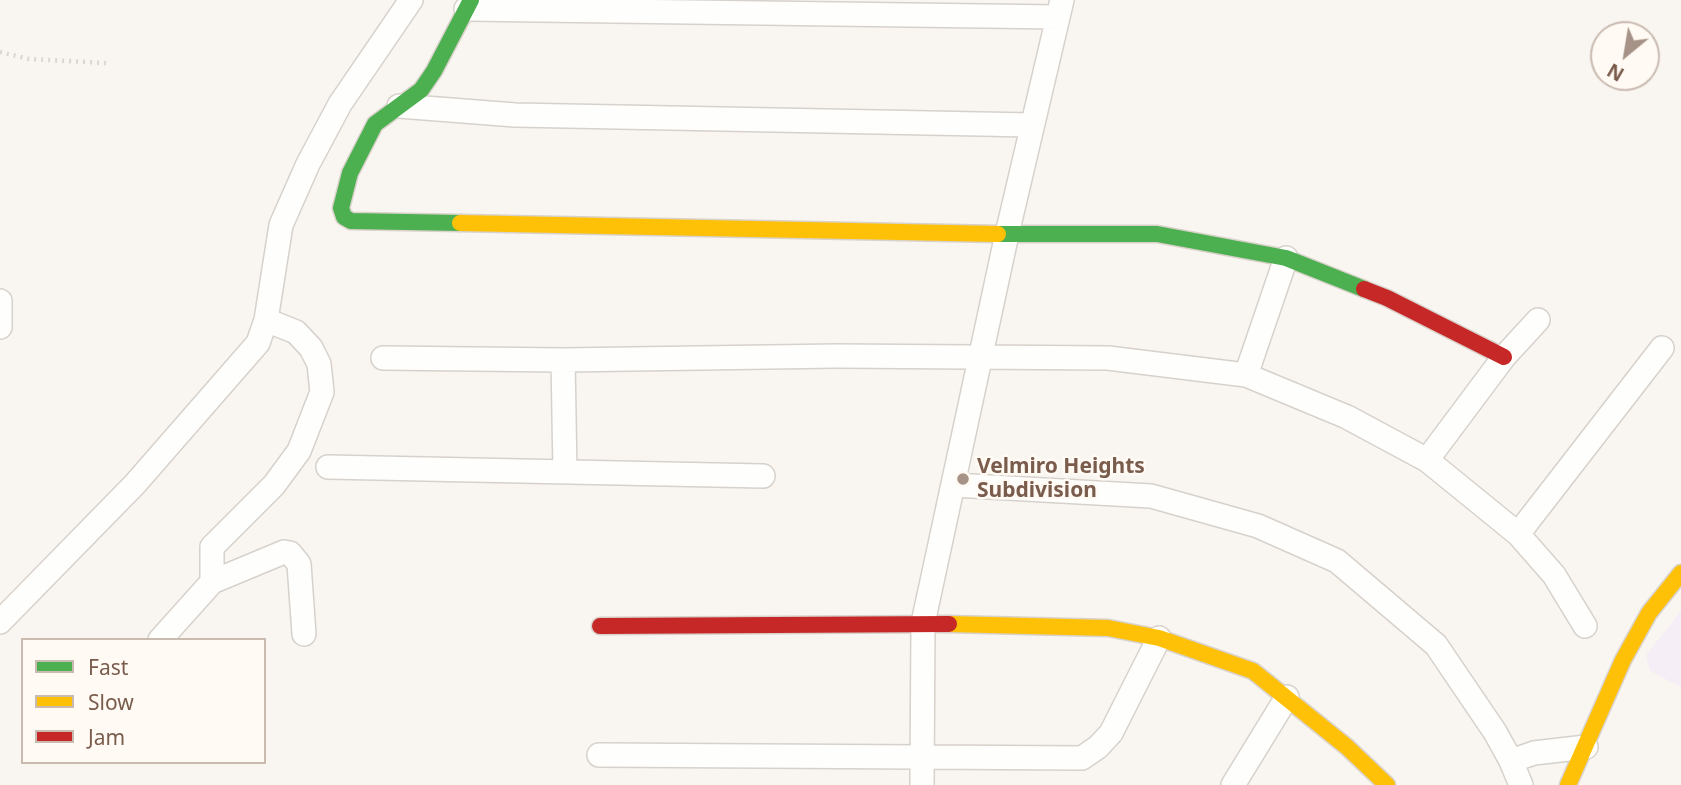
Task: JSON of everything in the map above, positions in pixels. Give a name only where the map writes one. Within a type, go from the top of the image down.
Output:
[{"type":"street","points":[[0,622],[135,484],[258,343],[266,320],[281,225],[308,164],[340,104],[411,0]]},
{"type":"street","points":[[922,785],[923,623],[1007,234],[1060,9],[469,4],[421,90],[375,124],[350,173],[341,208],[344,217],[351,221],[1007,234],[1157,234],[1286,258],[1387,298],[1504,357]]},
{"type":"street","points":[[399,106],[515,115],[1032,125]]},
{"type":"street","points":[[1246,375],[1286,258]]},
{"type":"street","points":[[0,301],[0,327]]},
{"type":"street","points":[[212,582],[212,547],[274,485],[299,451],[322,392],[319,364],[311,348],[296,332],[266,320]]},
{"type":"street","points":[[1427,460],[1504,357],[1538,320]]},
{"type":"street","points":[[1518,534],[1662,348]]},
{"type":"street","points":[[383,358],[1108,358],[1246,375],[1347,417],[1427,460],[1518,534],[1554,575],[1585,626]]},
{"type":"street","points":[[564,360],[565,472]]},
{"type":"street","points":[[328,467],[764,476]]},
{"type":"street","points":[[954,485],[1151,496],[1258,526],[1337,561],[1436,645],[1495,732],[1521,785]]},
{"type":"street","points":[[162,638],[212,582],[284,552],[290,553],[299,564],[303,634]]},
{"type":"street","points":[[1568,785],[1623,660],[1649,613],[1681,573]]},
{"type":"street","points":[[600,626],[923,623],[1108,628],[1159,638],[1253,671],[1287,697],[1387,785]]},
{"type":"street","points":[[600,755],[1082,758],[1098,747],[1111,733],[1159,638]]},
{"type":"street","points":[[1233,785],[1287,697]]},
{"type":"street","points":[[1511,761],[1534,752],[1586,747]]},
{"type":"path","points":[[0,52],[29,59],[106,62]]},
{"type":"shaded area","points":[[1681,611],[1681,687],[1650,671],[1646,655]]},
{"type":"traffic: fast","points":[[460,223],[351,221],[344,217],[341,208],[350,173],[375,124],[421,90],[434,71],[471,0]]},
{"type":"traffic: fast","points":[[998,234],[1157,234],[1286,258],[1364,289]]},
{"type":"traffic: slow","points":[[460,223],[998,234]]},
{"type":"traffic: slow","points":[[1568,785],[1623,660],[1649,613],[1681,573]]},
{"type":"traffic: slow","points":[[949,624],[1108,628],[1159,638],[1253,671],[1347,747],[1387,785]]},
{"type":"traffic: jam","points":[[1364,289],[1504,357]]},
{"type":"traffic: jam","points":[[600,626],[949,624]]},
{"type":"place","name":"Velmiro Heights Subdivision","points":[[963,479]]}]
